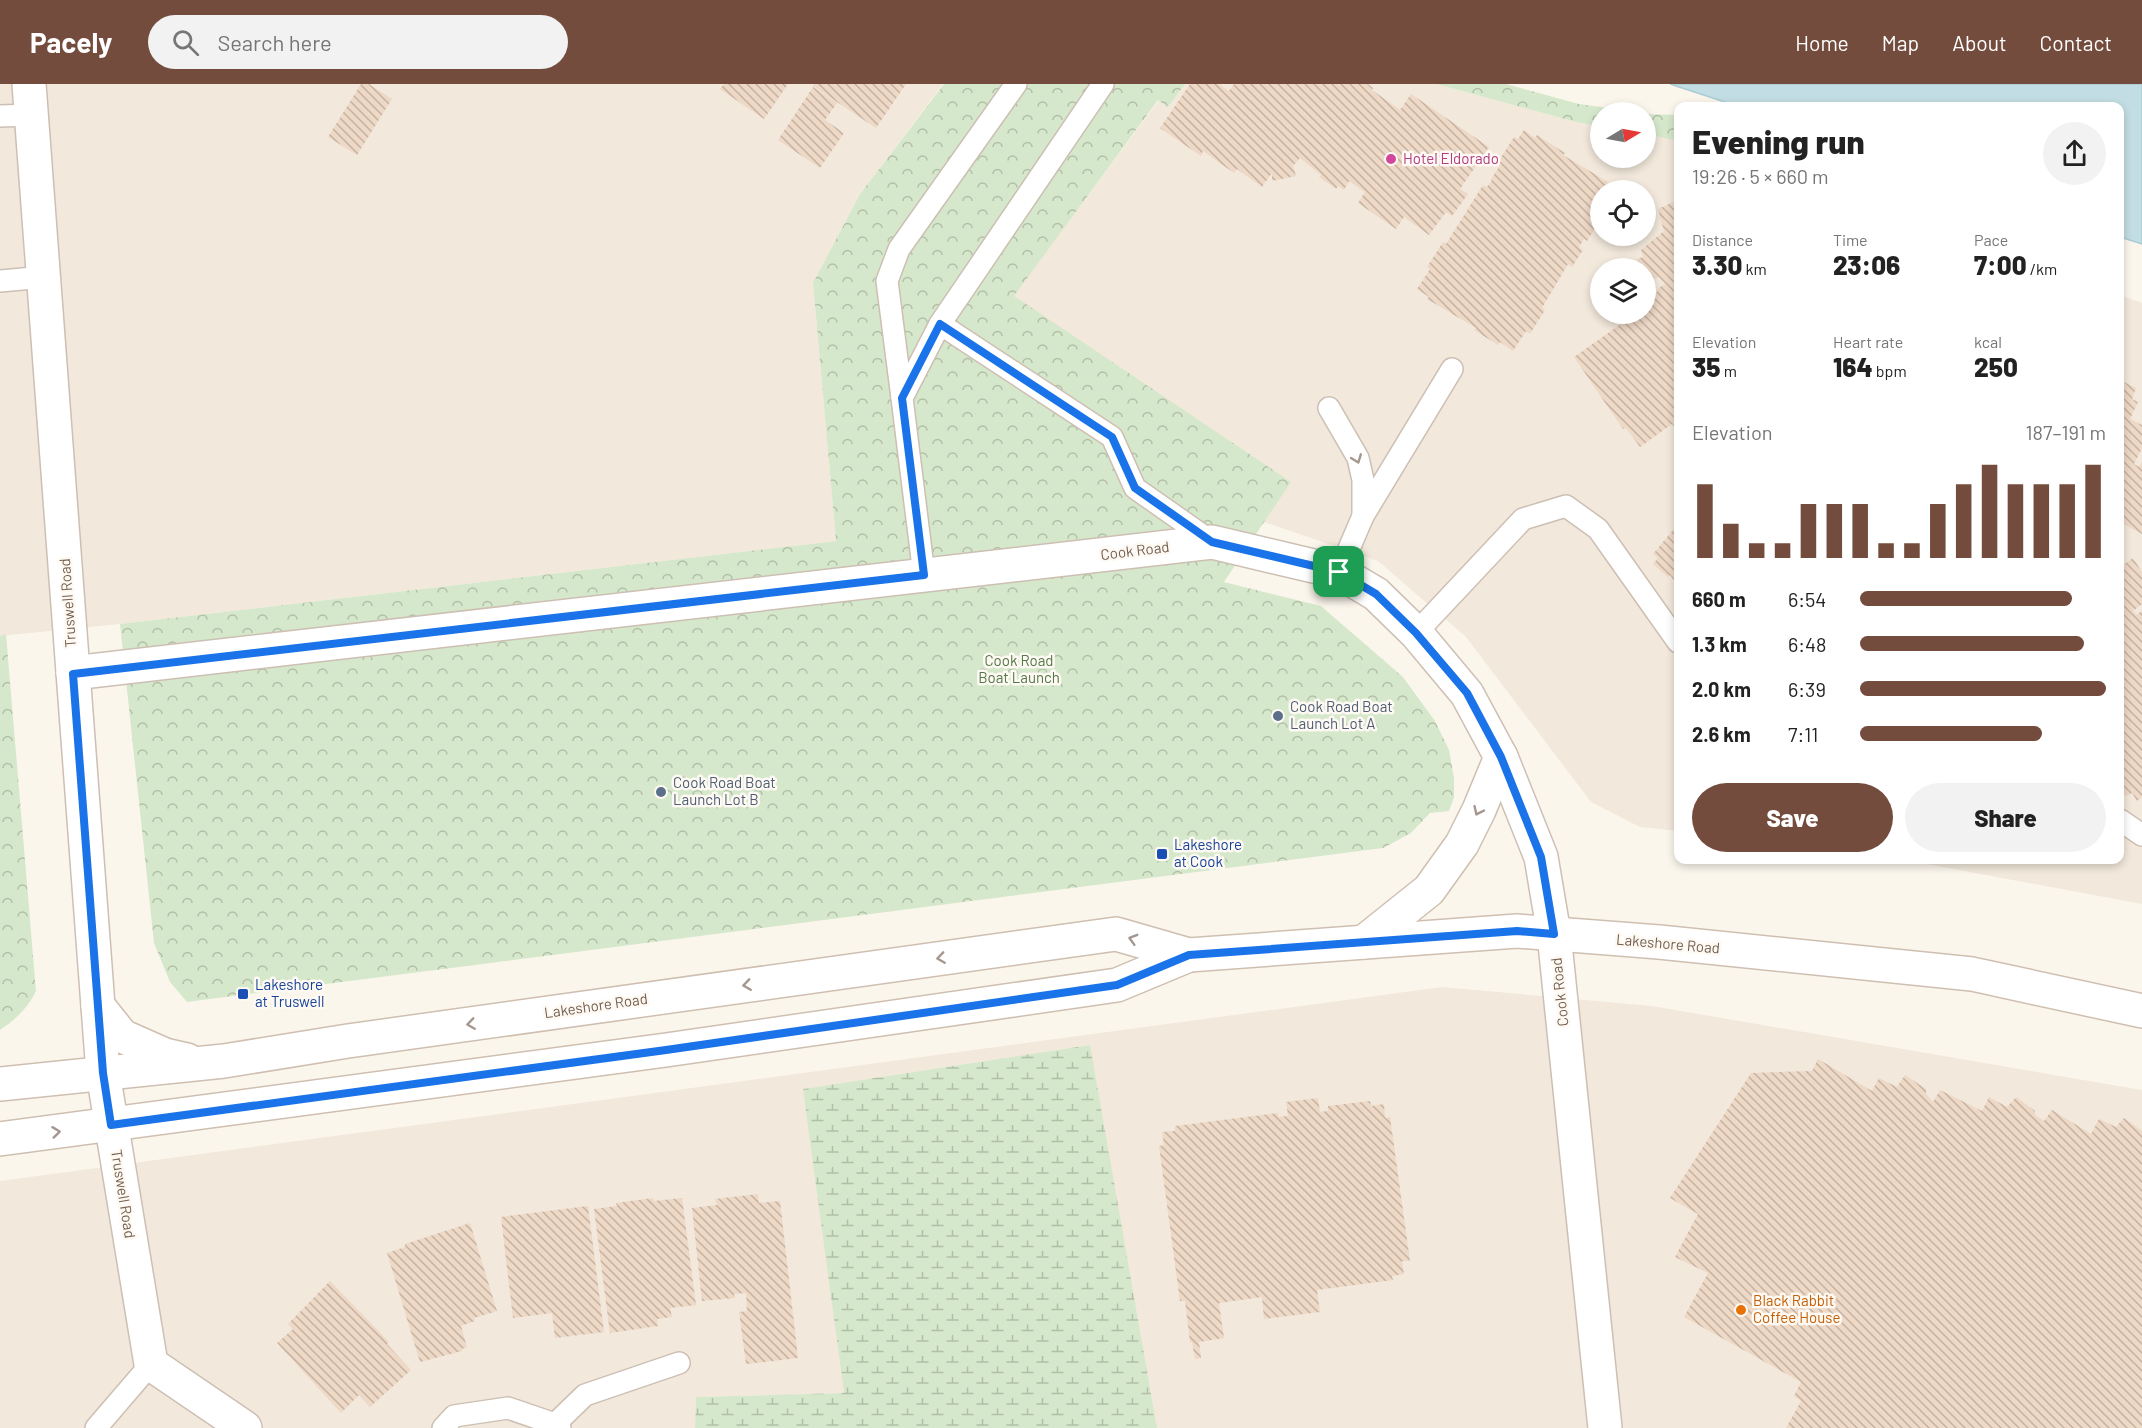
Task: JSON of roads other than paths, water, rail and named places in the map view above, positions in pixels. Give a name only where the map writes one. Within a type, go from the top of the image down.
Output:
[{"type":"main road","name":"Truswell Road","points":[[20,105],[44,277],[103,1073],[151,1364]]},
{"type":"main road","name":"Cook Road","points":[[73,674],[1212,542],[1339,572],[1376,594],[1416,633],[1467,693],[1501,757],[1541,857],[1554,934],[1605,1428]]},
{"type":"main road","points":[[1364,942],[1428,890],[1462,844],[1501,757]]},
{"type":"main road","name":"Lakeshore Road","points":[[0,1139],[509,1071],[1117,985],[1189,955],[1517,931],[1659,942],[1972,974],[2142,1011]]},
{"type":"main road","name":"Lakeshore Road","points":[[0,1084],[203,1064],[504,1019],[1116,934],[1189,955]]},
{"type":"main road","points":[[98,1006],[122,1036],[165,1055],[203,1064]]},
{"type":"main road","points":[[504,1019],[509,1071]]},
{"type":"main road","points":[[151,1364],[245,1428]]},
{"type":"lane","points":[[924,575],[887,281],[898,249],[1016,84]]},
{"type":"lane","points":[[902,398],[940,324],[1102,84]]},
{"type":"lane","points":[[0,280],[44,277]]},
{"type":"lane","points":[[940,324],[1112,437],[1135,488],[1212,542]]},
{"type":"lane","points":[[1339,572],[1363,516],[1452,369]]},
{"type":"lane","points":[[1329,408],[1358,458],[1363,480],[1363,516]]},
{"type":"lane","points":[[1416,633],[1523,519],[1566,506],[1598,529],[1674,636]]},
{"type":"lane","points":[[2124,823],[2142,835]]},
{"type":"lane","points":[[443,1428],[454,1416],[508,1408],[557,1426],[585,1395],[679,1363]]},
{"type":"lane","points":[[96,1428],[151,1364]]},
{"type":"water","points":[[1670,84],[2142,84],[2142,244],[2124,238],[2124,102],[1725,102]]},
{"type":"place","name":"Hotel Eldorado","points":[[1391,159]]},
{"type":"place","name":"Cook Road Boat Launch Lot A","points":[[1278,716]]},
{"type":"place","name":"Cook Road Boat Launch Lot B","points":[[661,792]]},
{"type":"place","name":"Lakeshore at Cook","points":[[1162,854]]},
{"type":"place","name":"Lakeshore at Truswell","points":[[243,994]]},
{"type":"place","name":"Black Rabbit Coffee House","points":[[1741,1310]]},
{"type":"park label","name":"Cook Road Boat Launch","points":[[1019,670]]}]
